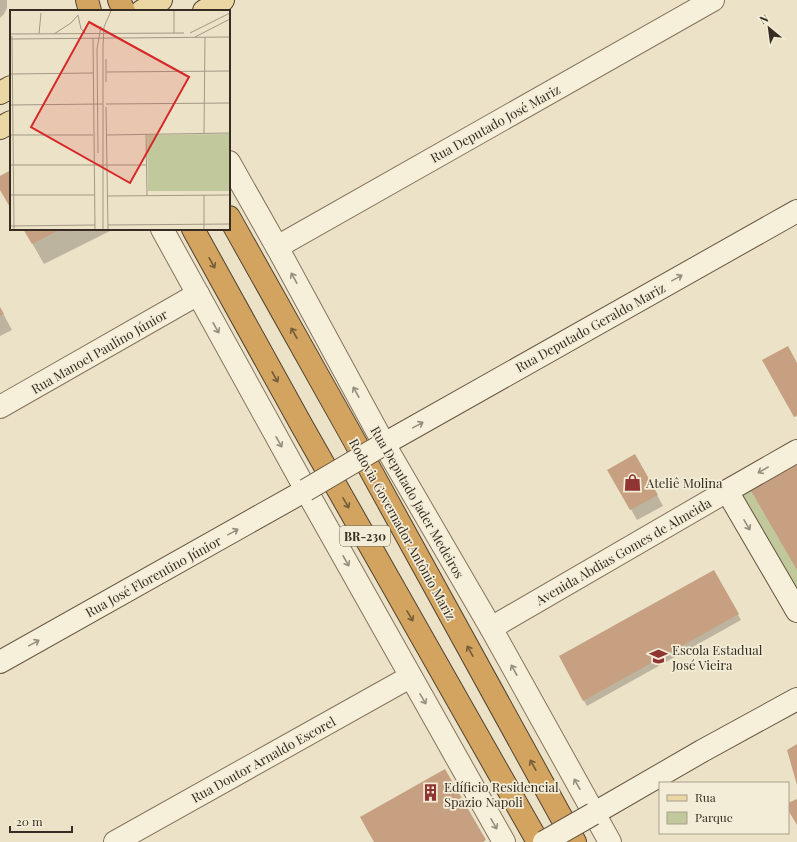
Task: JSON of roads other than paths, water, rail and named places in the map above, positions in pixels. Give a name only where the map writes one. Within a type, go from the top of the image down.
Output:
[{"type":"highway","points":[[87,0],[90,10]]},
{"type":"highway","points":[[120,0],[124,10]]},
{"type":"highway","name":"Rodovia Governador Antônio Mariz","points":[[230,219],[576,842]]},
{"type":"highway","name":"BR-230","points":[[194,230],[302,426],[538,842]]},
{"type":"main road","points":[[206,10],[224,0]]},
{"type":"main road","points":[[0,78],[10,79]]},
{"type":"main road","points":[[0,93],[10,88]]},
{"type":"main road","points":[[0,128],[10,123]]},
{"type":"street","name":"Rua Deputado José Mariz","points":[[277,247],[713,0]]},
{"type":"street","name":"Rua Deputado Jader Medeiros","points":[[230,164],[384,444],[491,628],[593,814],[610,842]]},
{"type":"street","name":"Rua Deputado Geraldo Mariz","points":[[306,490],[384,444],[797,211]]},
{"type":"street","points":[[163,230],[410,677],[504,842]]},
{"type":"street","name":"Rua Manoel Paulino Júnior","points":[[0,407],[198,294]]},
{"type":"street","name":"Avenida Abdias Gomes de Almeida","points":[[491,628],[797,451]]},
{"type":"street","name":"Rua José Florentino Júnior","points":[[0,662],[306,490]]},
{"type":"street","points":[[727,491],[797,611]]},
{"type":"street","name":"Rua Doutor Arnaldo Escorel","points":[[115,842],[410,677]]},
{"type":"street","points":[[544,842],[702,751],[797,699]]},
{"type":"place","name":"Ateliê Molina","points":[[633,482]]},
{"type":"place","name":"Escola Estadual José Vieira","points":[[659,656]]},
{"type":"place","name":"Edíficio Residencial Spazio Napoli","points":[[431,793]]}]
